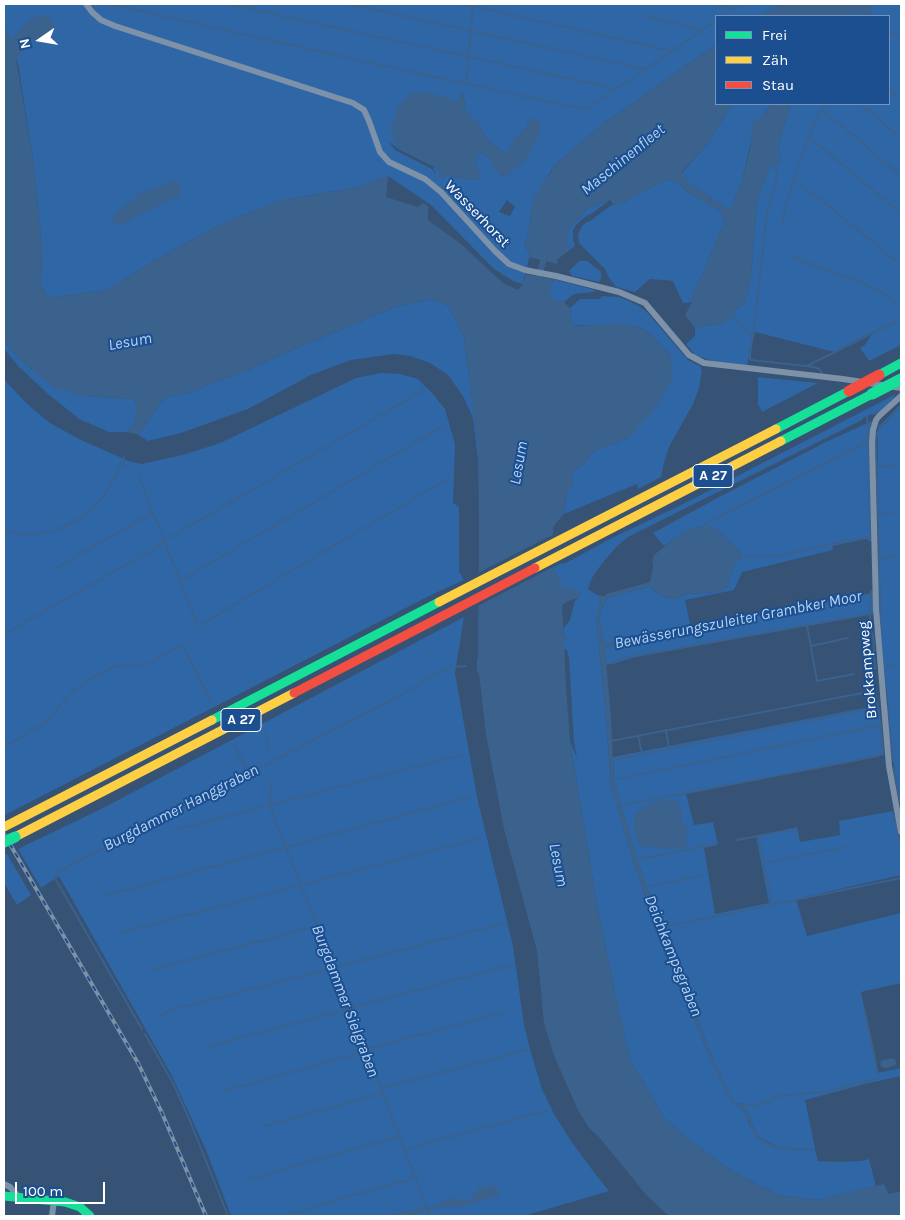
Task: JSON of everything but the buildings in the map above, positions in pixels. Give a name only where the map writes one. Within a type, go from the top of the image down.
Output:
[{"type":"main road","name":"A 27","points":[[6,826],[901,363]]},
{"type":"main road","name":"A 27","points":[[4,842],[901,379]]},
{"type":"main road","points":[[4,1196],[65,1202],[80,1207],[90,1216]]},
{"type":"street","name":"Wasserhorst","points":[[86,4],[101,20],[115,26],[353,103],[364,110],[370,121],[380,152],[389,162],[425,179],[441,192],[509,264],[524,270],[619,292],[645,303],[689,355],[704,364],[843,379],[901,388]]},
{"type":"street","name":"Brokkampweg","points":[[901,396],[876,420],[872,443],[876,618],[889,766],[901,832]]},
{"type":"street","points":[[4,1184],[18,1197]]},
{"type":"street","points":[[52,1216],[54,1200]]},
{"type":"shaded area","points":[[4,4],[780,4],[763,15],[715,15],[715,46],[604,123],[557,163],[550,172],[531,212],[527,239],[524,244],[530,254],[523,284],[513,281],[494,269],[431,205],[388,176],[358,187],[279,201],[221,224],[152,262],[107,290],[48,298],[41,285],[42,247],[33,159],[18,64],[4,24]],"holes":[[[463,93],[466,112],[476,121],[488,140],[508,154],[515,139],[526,128],[530,118],[509,174],[501,176],[484,152],[477,154],[476,166],[481,178],[470,180],[445,176],[433,167],[436,175],[432,169],[395,150],[389,142],[402,151],[456,103]],[[507,200],[515,207],[510,216],[499,212]]]},
{"type":"shaded area","points":[[869,4],[901,4],[901,345],[869,361],[860,348],[865,345],[874,331],[834,352],[755,332],[747,365],[713,361],[695,355],[686,344],[695,336],[695,328],[715,324],[729,318],[733,316],[738,307],[745,304],[751,277],[757,200],[771,164],[781,162],[778,151],[780,138],[791,105],[890,105],[890,15],[869,15],[872,12]]},
{"type":"shaded area","points":[[851,13],[865,15],[849,15]]},
{"type":"shaded area","points":[[731,105],[770,105],[752,137],[742,181],[731,208],[726,208],[688,183],[682,173],[710,141]]},
{"type":"shaded area","points":[[668,179],[675,181],[689,193],[722,212],[722,220],[725,223],[702,276],[693,290],[692,302],[683,303],[673,281],[650,279],[635,292],[616,287],[605,269],[579,243],[578,235],[582,226],[587,222],[613,204],[618,205]]},
{"type":"shaded area","points":[[610,200],[576,225],[573,230],[575,246],[570,250],[568,248],[568,231],[573,224],[588,208]]},
{"type":"shaded area","points":[[579,261],[587,261],[601,272],[599,282],[572,276],[569,271]]},
{"type":"shaded area","points":[[553,279],[595,290],[594,292],[574,294],[564,302],[555,301],[550,296]]},
{"type":"shaded area","points":[[602,296],[618,297],[627,300],[646,311],[688,360],[700,366],[702,371],[699,388],[693,404],[669,447],[661,477],[638,489],[637,484],[564,514],[567,492],[573,483],[571,474],[586,462],[595,451],[629,437],[671,356],[649,333],[639,327],[572,325],[570,308],[580,299],[600,299]]},
{"type":"shaded area","points":[[431,299],[449,306],[464,338],[478,444],[479,468],[473,418],[463,396],[448,375],[430,363],[410,356],[394,354],[351,360],[311,375],[248,409],[181,433],[148,441],[138,435],[165,397],[187,393],[248,370],[395,307]]},
{"type":"shaded area","points":[[4,341],[32,370],[85,396],[134,399],[137,407],[134,424],[127,432],[109,432],[79,419],[19,367],[4,349]]},
{"type":"shaded area","points":[[381,373],[400,374],[418,379],[445,409],[455,444],[453,503],[459,507],[459,571],[464,580],[431,595],[5,815],[4,379],[26,403],[50,423],[81,440],[131,462],[142,464],[186,454],[220,443],[356,378]]},
{"type":"shaded area","points":[[758,377],[818,383],[762,412],[758,404]]},
{"type":"shaded area","points":[[896,394],[881,410],[873,415],[863,418],[628,537],[617,546],[601,565],[592,578],[588,589],[597,597],[600,597],[601,600],[596,620],[611,786],[633,861],[657,931],[709,1056],[735,1105],[742,1109],[749,1124],[764,1144],[792,1150],[815,1149],[818,1161],[840,1162],[869,1159],[876,1186],[818,1200],[778,1195],[734,1172],[690,1141],[664,1118],[630,1059],[597,905],[570,741],[577,758],[574,742],[569,658],[567,650],[564,649],[564,640],[567,637],[564,637],[563,629],[570,620],[575,600],[580,597],[575,589],[564,589],[561,586],[554,567],[562,563],[564,564],[608,540],[687,502]]},
{"type":"shaded area","points":[[901,406],[901,805],[894,766],[878,606],[878,431]]},
{"type":"shaded area","points":[[872,421],[870,435],[873,540],[869,541],[866,539],[832,546],[833,550],[742,572],[734,590],[685,600],[691,628],[604,644],[599,620],[607,598],[651,586],[653,590],[662,596],[674,599],[687,594],[723,591],[728,586],[735,562],[742,554],[715,528],[700,527],[685,531],[664,546],[653,533],[828,441]]},
{"type":"shaded area","points":[[873,593],[873,614],[636,657],[606,665],[604,649],[607,647]]},
{"type":"shaded area","points":[[464,617],[455,673],[477,797],[513,946],[524,1025],[531,1053],[542,1089],[554,1114],[571,1141],[609,1191],[524,1216],[231,1216],[206,1150],[172,1076],[59,876],[41,888],[18,849],[103,808]]},
{"type":"shaded area","points":[[879,705],[884,755],[686,794],[694,825],[713,822],[718,845],[704,848],[715,914],[769,903],[756,836],[797,827],[800,842],[840,835],[839,821],[893,811],[901,845],[901,875],[796,899],[807,936],[901,913],[901,983],[861,992],[877,1073],[901,1068],[901,1076],[805,1100],[815,1148],[778,1147],[759,1137],[742,1104],[735,1103],[730,1096],[712,1056],[660,926],[637,859],[614,782],[613,757]]},
{"type":"shaded area","points":[[7,854],[31,895],[17,905],[4,883],[4,855]]},
{"type":"water","points":[[780,4],[869,4],[872,12],[869,15],[851,13],[849,15],[763,15]]},
{"type":"water","name":"Lesum","points":[[38,16],[51,18],[55,28],[51,35],[26,44],[22,55],[16,59],[33,159],[42,247],[41,285],[48,298],[107,290],[152,262],[221,224],[279,201],[358,187],[388,176],[386,197],[418,207],[423,203],[428,206],[428,220],[461,244],[503,283],[518,290],[523,284],[526,274],[553,279],[550,296],[555,301],[564,302],[570,308],[572,325],[618,323],[639,327],[649,333],[671,356],[673,379],[654,410],[629,437],[595,451],[586,462],[571,474],[573,483],[567,492],[564,514],[553,527],[554,570],[561,586],[575,589],[581,593],[580,597],[566,602],[562,606],[564,637],[568,639],[564,640],[570,741],[597,905],[630,1059],[664,1118],[690,1141],[734,1172],[778,1195],[818,1200],[884,1184],[889,1194],[901,1191],[901,1216],[669,1216],[647,1196],[599,1137],[589,1128],[578,1110],[554,1056],[544,1023],[537,951],[504,829],[486,735],[479,673],[477,672],[478,444],[464,338],[449,306],[431,299],[395,307],[248,370],[187,393],[165,397],[138,435],[127,432],[134,424],[137,407],[134,399],[85,396],[54,388],[32,370],[4,341],[4,24],[10,40],[28,22]]},
{"type":"water","points":[[715,46],[715,105],[731,105],[710,141],[682,172],[688,183],[726,208],[731,208],[742,181],[750,149],[753,122],[764,116],[770,105],[791,105],[780,138],[778,151],[781,162],[771,164],[757,200],[751,277],[745,304],[738,307],[733,316],[720,326],[715,324],[695,328],[685,315],[692,302],[693,290],[702,276],[721,229],[724,227],[725,223],[722,220],[722,212],[689,193],[675,181],[668,179],[618,205],[613,204],[610,200],[588,208],[568,231],[568,247],[570,250],[558,259],[557,264],[529,257],[530,253],[524,244],[530,225],[533,198],[557,163],[604,123]]},
{"type":"water","points":[[425,92],[452,99],[456,102],[463,92],[466,112],[476,120],[488,140],[504,153],[508,153],[515,138],[526,128],[530,118],[537,120],[541,124],[540,132],[527,158],[509,174],[501,176],[483,152],[478,154],[476,166],[482,178],[470,180],[445,176],[443,179],[438,177],[440,172],[438,169],[402,151],[394,142],[391,127],[398,106],[410,94]]},
{"type":"water","points":[[171,182],[180,182],[179,196],[134,217],[123,225],[109,221],[141,193]]},
{"type":"water","points":[[708,526],[715,528],[742,554],[735,562],[728,586],[723,591],[687,594],[674,599],[662,596],[651,586],[607,598],[601,612],[599,620],[604,644],[708,625],[605,649],[614,782],[637,859],[661,929],[730,1096],[735,1103],[742,1104],[759,1137],[778,1147],[815,1149],[776,1149],[764,1144],[755,1136],[742,1109],[733,1104],[728,1097],[657,931],[633,861],[611,786],[596,620],[601,600],[597,595],[605,596],[606,594],[650,582],[654,555],[685,531]]},
{"type":"water","points":[[667,800],[678,801],[682,813],[682,825],[688,826],[686,838],[688,845],[672,849],[643,847],[637,842],[634,818],[638,811],[646,806]]},
{"type":"water","points":[[891,1058],[896,1061],[894,1066],[887,1068],[880,1065],[881,1061]]},
{"type":"water","points":[[488,1185],[498,1190],[500,1196],[458,1207],[443,1207],[407,1216],[385,1216],[439,1204],[450,1198],[464,1201],[471,1199],[479,1188]]},
{"type":"pier","points":[[554,534],[555,566],[476,607],[476,574]]},
{"type":"waterway","points":[[227,4],[608,87],[614,90]]},
{"type":"waterway","points":[[349,4],[644,69]]},
{"type":"waterway","points":[[463,4],[672,51]]},
{"type":"waterway","points":[[466,83],[473,4]]},
{"type":"waterway","points":[[712,4],[729,7],[732,10]]},
{"type":"waterway","points":[[724,15],[741,4]]},
{"type":"waterway","points":[[114,5],[583,109],[588,108],[715,22]]},
{"type":"waterway","points":[[645,16],[703,30]]},
{"type":"waterway","points":[[890,31],[901,40]]},
{"type":"waterway","points":[[890,90],[901,99]]},
{"type":"waterway","points":[[783,227],[783,216],[794,179],[812,129],[819,113],[826,105]]},
{"type":"waterway","points":[[861,105],[901,138]]},
{"type":"waterway","points":[[821,111],[836,121],[901,176]]},
{"type":"waterway","points":[[809,137],[901,213]]},
{"type":"waterway","points":[[753,335],[767,214],[778,172],[772,162]]},
{"type":"waterway","points":[[794,179],[901,265]]},
{"type":"waterway","name":"Maschinenfleet","points":[[539,277],[545,253]]},
{"type":"waterway","points":[[788,255],[879,290],[901,308]]},
{"type":"waterway","points":[[732,316],[753,335],[751,360],[814,367],[822,373]]},
{"type":"waterway","points":[[807,366],[901,319]]},
{"type":"waterway","points":[[4,634],[158,547],[164,541],[424,390]]},
{"type":"waterway","points":[[879,426],[901,405]]},
{"type":"waterway","points":[[867,417],[868,427],[870,427]]},
{"type":"waterway","points":[[180,581],[445,425]]},
{"type":"waterway","name":"Bewässerungszuleiter Grambker Moor","points":[[868,427],[871,541]]},
{"type":"waterway","points":[[880,427],[876,442],[881,632]]},
{"type":"waterway","points":[[702,528],[705,524],[868,441]]},
{"type":"waterway","name":"Burgdammer Sielgraben","points":[[4,529],[17,534],[37,534],[53,531],[72,523],[90,511],[102,498],[112,483],[124,457]]},
{"type":"waterway","name":"Burgdammer Sielgraben","points":[[122,462],[128,467]]},
{"type":"waterway","points":[[877,467],[901,465]]},
{"type":"waterway","points":[[138,475],[198,626],[451,477]]},
{"type":"waterway","points":[[878,514],[901,511]]},
{"type":"waterway","points":[[54,569],[152,513]]},
{"type":"waterway","points":[[740,556],[781,555],[867,537],[871,538]]},
{"type":"waterway","points":[[879,559],[901,554]]},
{"type":"waterway","name":"Bewässerungszuleiter Grambker Moor","points":[[707,625],[871,594],[871,591]]},
{"type":"waterway","points":[[871,595],[871,633],[873,634],[875,669]]},
{"type":"waterway","points":[[605,664],[629,657],[870,614]]},
{"type":"waterway","points":[[807,625],[817,681],[854,674]]},
{"type":"waterway","points":[[811,646],[848,638]]},
{"type":"waterway","points":[[4,747],[43,724],[75,690],[89,679],[113,667],[130,664],[144,666],[179,646],[187,654],[211,701]]},
{"type":"waterway","points":[[883,668],[901,664]]},
{"type":"waterway","name":"Burgdammer Hanggraben","points":[[142,1029],[56,880],[55,876],[58,872],[397,697],[440,671],[452,667],[466,666]]},
{"type":"waterway","points":[[611,741],[873,691],[881,725],[883,751],[878,756],[619,806]]},
{"type":"waterway","points":[[887,706],[893,761]]},
{"type":"waterway","points":[[612,760],[877,707]]},
{"type":"waterway","points":[[612,780],[881,725]]},
{"type":"waterway","points":[[666,730],[669,748]]},
{"type":"waterway","name":"Burgdammer Sielgraben","points":[[265,733],[269,748]]},
{"type":"waterway","points":[[638,736],[642,753]]},
{"type":"waterway","points":[[234,745],[249,773]]},
{"type":"waterway","points":[[178,829],[461,755]]},
{"type":"waterway","points":[[894,768],[901,807]]},
{"type":"waterway","name":"Burgdammer Sielgraben","points":[[271,783],[270,804],[274,818],[430,1216]]},
{"type":"waterway","name":"Burgdammer Sielgraben","points":[[108,895],[470,797]]},
{"type":"waterway","points":[[894,816],[901,847]]},
{"type":"waterway","points":[[737,840],[794,829]]},
{"type":"waterway","points":[[758,836],[772,905]]},
{"type":"waterway","name":"Burgdammer Sielgraben","points":[[119,933],[480,838]]},
{"type":"waterway","points":[[635,860],[716,844]]},
{"type":"waterway","points":[[764,863],[845,847]]},
{"type":"waterway","points":[[644,887],[701,876]]},
{"type":"waterway","points":[[659,928],[901,878]]},
{"type":"waterway","name":"Burgdammer Sielgraben","points":[[158,1017],[179,1008],[505,923]]},
{"type":"waterway","points":[[151,970],[317,926]]},
{"type":"waterway","points":[[207,1047],[514,964]]},
{"type":"waterway","name":"Deichkampsgraben","points":[[742,1105],[755,1105],[778,1096],[823,1092],[877,1079],[874,1054],[864,1009]]},
{"type":"waterway","points":[[367,1049],[505,1012]]},
{"type":"waterway","name":"Burgdammer Hanggraben","points":[[145,1034],[173,1083],[228,1216]]},
{"type":"waterway","points":[[382,1088],[527,1050]]},
{"type":"waterway","points":[[224,1091],[367,1051]]},
{"type":"waterway","points":[[265,1126],[383,1093]]},
{"type":"waterway","points":[[405,1151],[434,1141],[549,1110]]},
{"type":"waterway","points":[[247,1180],[399,1136]]},
{"type":"waterway","points":[[286,1216],[415,1178]]},
{"type":"railway","points":[[4,834],[138,1063],[162,1113],[206,1216]]},
{"type":"traffic: fast","points":[[879,375],[901,363]]},
{"type":"traffic: fast","points":[[872,394],[901,379]]},
{"type":"traffic: fast","points":[[776,429],[849,391]]},
{"type":"traffic: fast","points":[[781,441],[872,394]]},
{"type":"traffic: fast","points":[[212,720],[439,602]]},
{"type":"traffic: fast","points":[[4,842],[15,837]]},
{"type":"traffic: fast","points":[[4,1196],[65,1202],[80,1207],[90,1216]]},
{"type":"traffic: slow","points":[[439,602],[776,429]]},
{"type":"traffic: slow","points":[[535,568],[781,441]]},
{"type":"traffic: slow","points":[[15,837],[294,693]]},
{"type":"traffic: slow","points":[[4,827],[212,720]]},
{"type":"traffic: jam","points":[[849,391],[879,375]]},
{"type":"traffic: jam","points":[[294,693],[535,568]]}]
